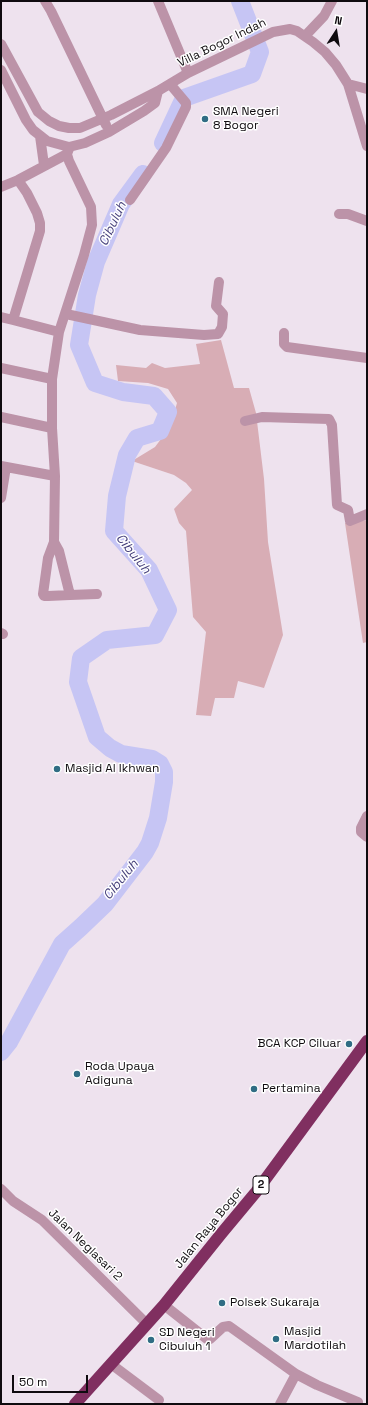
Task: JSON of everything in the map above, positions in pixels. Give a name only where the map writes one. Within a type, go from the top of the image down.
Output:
[{"type":"highway","name":"Jalan Raya Bogor","points":[[75,1404],[164,1305],[256,1192],[367,1041]]},
{"type":"street","points":[[45,1],[52,6],[109,132]]},
{"type":"street","points":[[158,1],[188,73]]},
{"type":"street","points":[[306,36],[324,16],[332,1]]},
{"type":"street","name":"Villa Bogor Indah","points":[[1,44],[38,112],[49,121],[59,126],[80,128],[103,119],[158,91],[188,73],[270,33],[290,29],[306,36],[325,52],[336,65],[348,84],[367,146]]},
{"type":"street","points":[[1,70],[26,120],[33,130],[40,136],[68,150]]},
{"type":"street","points":[[130,200],[166,148],[186,107],[183,99],[170,84]]},
{"type":"street","points":[[348,84],[367,89]]},
{"type":"street","points":[[1,187],[18,180],[68,150],[109,132],[144,111],[155,103],[158,91]]},
{"type":"street","points":[[40,136],[44,165]]},
{"type":"street","points":[[68,150],[68,161],[91,207],[92,225],[60,332],[52,379],[52,428],[55,476],[54,542],[48,558],[43,594],[44,596],[97,594]]},
{"type":"street","points":[[13,320],[40,231],[40,223],[37,213],[27,193],[18,180]]},
{"type":"street","points":[[339,214],[348,214],[367,221]]},
{"type":"street","points":[[66,314],[77,318],[140,330],[204,335],[218,334],[222,327],[223,314],[216,306],[219,282]]},
{"type":"street","points":[[1,318],[60,332]]},
{"type":"street","points":[[284,333],[284,344],[287,346],[367,358]]},
{"type":"street","points":[[1,368],[52,379]]},
{"type":"street","points":[[1,417],[52,428]]},
{"type":"street","points":[[245,421],[262,417],[329,419],[332,425],[337,505],[348,510],[350,521],[367,514]]},
{"type":"street","points":[[1,498],[3,466],[55,476]]},
{"type":"street","points":[[54,542],[59,551],[70,595]]},
{"type":"street","points":[[367,816],[361,828],[361,832],[367,837]]},
{"type":"street","name":"Jalan Neglasari 2","points":[[1,1188],[13,1201],[42,1220],[147,1324]]},
{"type":"street","points":[[164,1305],[207,1339],[210,1339],[223,1327],[229,1326],[296,1374],[358,1402]]},
{"type":"street","points":[[111,1364],[159,1400]]},
{"type":"street","points":[[280,1404],[296,1374]]},
{"type":"shaded area","points":[[221,340],[234,388],[249,388],[256,413],[264,479],[268,542],[283,635],[264,688],[238,681],[234,698],[215,698],[211,716],[196,715],[206,632],[193,617],[186,531],[179,523],[174,509],[192,490],[186,483],[174,475],[132,461],[155,447],[170,427],[177,403],[168,389],[148,383],[118,381],[116,365],[146,368],[152,363],[165,368],[200,364],[196,344]]},
{"type":"shaded area","points":[[367,520],[367,642],[363,643],[345,523]]},
{"type":"waterway","name":"Cibuluh","points":[[163,143],[184,98],[252,74],[260,52],[240,1]]},
{"type":"waterway","name":"Cibuluh","points":[[1,1052],[9,1042],[62,944],[105,904],[145,852],[150,843],[158,818],[164,782],[164,772],[160,764],[152,759],[121,754],[110,748],[97,737],[78,682],[81,658],[107,640],[155,635],[168,610],[149,570],[114,531],[117,496],[127,455],[137,438],[160,431],[168,412],[154,396],[123,392],[95,383],[79,345],[87,295],[96,262],[121,204],[143,174]]},
{"type":"place","name":"SMA Negeri 8 Bogor","points":[[205,119]]},
{"type":"place","name":"Masjid Al Ikhwan","points":[[57,769]]},
{"type":"place","name":"BCA KCP Ciluar","points":[[349,1044]]},
{"type":"place","name":"Roda Upaya Adiguna","points":[[77,1074]]},
{"type":"place","name":"Pertamina","points":[[254,1089]]},
{"type":"place","name":"Polsek Sukaraja","points":[[222,1303]]},
{"type":"place","name":"Masjid Mardotilah","points":[[276,1339]]},
{"type":"place","name":"SD Negeri Cibuluh 1","points":[[151,1340]]}]
